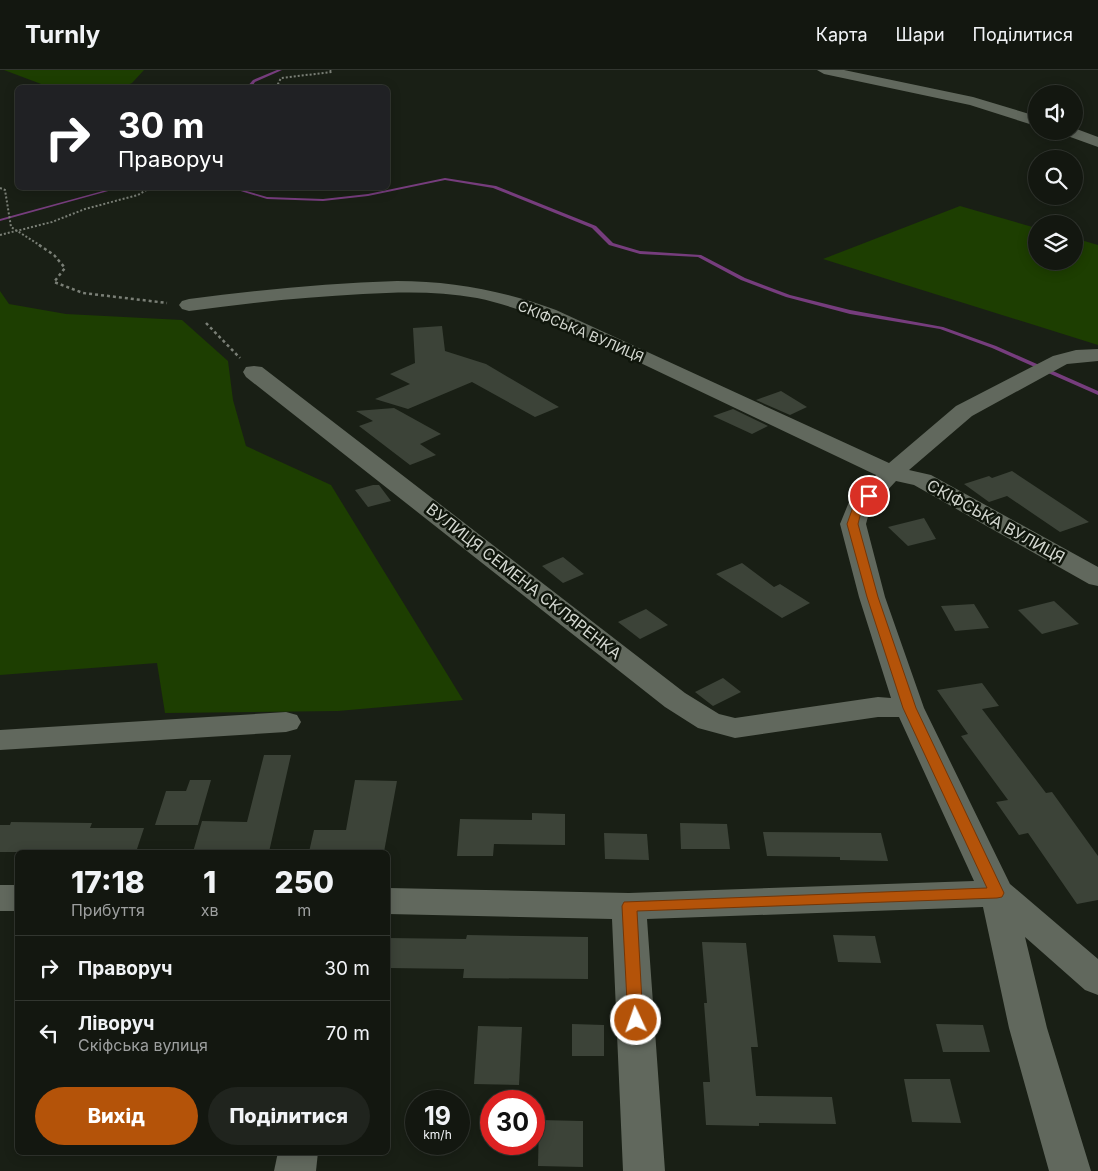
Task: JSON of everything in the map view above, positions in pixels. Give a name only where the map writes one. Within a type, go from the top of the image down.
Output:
[{"type":"street","points":[[824,70],[973,101],[1028,118]]},
{"type":"street","points":[[1083,137],[1098,142]]},
{"type":"street","name":"СКІФСЬКА ВУЛИЦЯ","points":[[189,305],[254,296],[338,289],[409,286],[478,293],[533,308],[592,333],[891,473],[922,480],[1098,578]]},
{"type":"street","points":[[1070,1171],[1028,1028],[997,893],[910,708],[872,597],[853,524],[858,507],[891,473],[964,411],[1060,360],[1076,356],[1098,355]]},
{"type":"street","name":"ВУЛИЦЯ СЕМЕНА СКЛЯРЕНКА","points":[[254,372],[676,700],[709,721],[736,728],[878,708],[910,708]]},
{"type":"street","points":[[0,740],[286,722]]},
{"type":"street","points":[[390,901],[629,906],[997,893],[1098,980]]},
{"type":"street","points":[[0,898],[15,898]]},
{"type":"street","points":[[629,906],[644,1171]]},
{"type":"street","points":[[295,1171],[298,1155]]},
{"type":"path","points":[[278,85],[282,78],[332,72],[330,70]]},
{"type":"path","points":[[0,188],[5,190],[11,227],[54,255],[65,268],[54,282],[83,293],[189,305],[254,372]]},
{"type":"path","points":[[0,235],[52,222],[84,209],[138,195],[147,190]]},
{"type":"green space","points":[[4,70],[144,70],[132,83],[128,85],[44,85]]},
{"type":"green space","points":[[960,206],[1028,226],[1028,270],[1083,270],[1083,241],[1098,245],[1098,345],[823,259]]},
{"type":"green space","points":[[0,291],[9,304],[66,314],[182,320],[228,361],[233,400],[246,446],[331,485],[463,700],[338,711],[165,713],[157,663],[0,675]]},
{"type":"building","points":[[442,326],[445,351],[486,364],[559,407],[535,417],[472,382],[408,409],[375,399],[410,384],[390,374],[415,363],[413,328]]},
{"type":"building","points":[[781,391],[807,407],[790,415],[756,400]]},
{"type":"building","points":[[394,408],[441,434],[420,444],[436,455],[410,465],[359,426],[373,421],[356,411]]},
{"type":"building","points":[[733,409],[768,426],[752,434],[713,416]]},
{"type":"building","points":[[1012,471],[1089,522],[1060,532],[1007,496],[989,502],[964,484],[989,476],[992,478]]},
{"type":"building","points":[[379,485],[391,501],[368,507],[355,490]]},
{"type":"building","points":[[924,518],[936,539],[908,546],[888,527]]},
{"type":"building","points":[[563,557],[584,574],[563,583],[542,566]]},
{"type":"building","points":[[742,563],[774,587],[780,584],[810,603],[782,618],[716,574]]},
{"type":"building","points":[[1054,601],[1079,624],[1042,634],[1018,610]]},
{"type":"building","points":[[974,604],[989,628],[955,631],[941,606]]},
{"type":"building","points":[[646,609],[668,625],[640,639],[618,622]]},
{"type":"building","points":[[723,678],[741,692],[713,706],[695,692]]},
{"type":"building","points":[[982,683],[999,706],[982,709],[1046,793],[1052,792],[1098,856],[1098,900],[1077,904],[1028,833],[1019,835],[996,802],[1008,800],[961,736],[968,734],[937,690]]},
{"type":"building","points":[[264,755],[291,755],[269,850],[194,850],[202,821],[247,822]]},
{"type":"building","points":[[190,780],[211,780],[198,825],[155,825],[166,791],[186,791]]},
{"type":"building","points":[[355,780],[397,781],[384,850],[309,850],[314,830],[346,830]]},
{"type":"building","points":[[532,813],[565,814],[565,845],[494,844],[493,856],[457,856],[460,819],[532,820]]},
{"type":"building","points":[[11,822],[92,823],[90,828],[144,828],[137,850],[15,850],[15,852],[0,852],[0,825],[10,825]]},
{"type":"building","points":[[680,823],[727,824],[730,849],[681,849]]},
{"type":"building","points":[[763,832],[881,833],[888,861],[840,860],[840,857],[767,856]]},
{"type":"building","points":[[604,833],[647,834],[649,860],[605,859]]},
{"type":"building","points":[[467,935],[588,937],[588,979],[463,978],[464,969],[390,968],[390,938],[466,939]]},
{"type":"building","points":[[833,935],[875,936],[881,963],[838,962]]},
{"type":"building","points":[[702,942],[746,943],[758,1047],[751,1047],[756,1096],[832,1097],[836,1124],[759,1123],[759,1126],[706,1125],[703,1082],[710,1082],[704,1003],[707,1003]]},
{"type":"building","points":[[572,1024],[604,1025],[604,1056],[572,1056]]},
{"type":"building","points":[[936,1024],[983,1025],[990,1052],[943,1052]]},
{"type":"building","points":[[478,1026],[522,1027],[519,1085],[474,1084]]},
{"type":"building","points":[[904,1079],[950,1079],[961,1123],[912,1122]]},
{"type":"building","points":[[545,1120],[583,1121],[583,1167],[538,1166],[538,1155],[545,1155]]},
{"type":"waterway","points":[[251,85],[254,81],[280,70]]},
{"type":"waterway","points":[[240,190],[267,198],[323,200],[368,195],[445,179],[494,187],[594,227],[611,244],[640,252],[699,256],[743,279],[788,296],[850,312],[941,328],[994,347],[1098,393]]},
{"type":"waterway","points":[[0,220],[110,190]]},
{"type":"route","points":[[636,1020],[629,906],[997,893],[910,708],[872,597],[853,524],[858,507],[869,496]]}]
